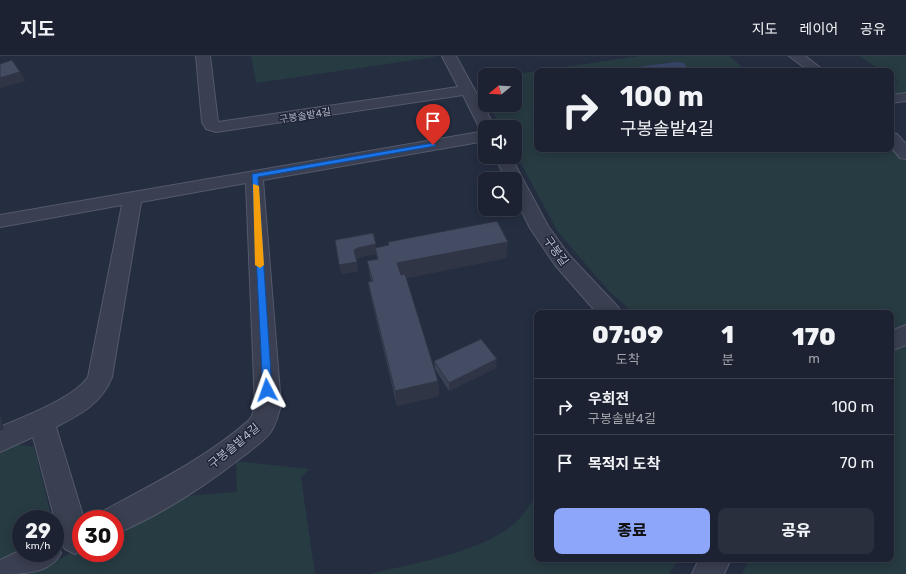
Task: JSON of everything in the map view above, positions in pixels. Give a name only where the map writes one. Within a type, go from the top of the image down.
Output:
[{"type":"street","name":"구봉솔밭4길","points":[[203,56],[210,122],[212,126],[216,127],[467,90]]},
{"type":"street","points":[[449,56],[483,120]]},
{"type":"street","points":[[796,56],[814,68]]},
{"type":"street","points":[[894,99],[906,97]]},
{"type":"street","points":[[0,222],[133,197],[478,137]]},
{"type":"street","points":[[894,140],[906,154]]},
{"type":"street","name":"구봉솔밭4길","points":[[124,515],[192,478],[214,464],[253,432],[261,424],[265,416],[268,405],[254,176]]},
{"type":"street","name":"구봉길","points":[[522,193],[540,228],[562,260],[607,310]]},
{"type":"street","points":[[0,440],[74,404],[89,394],[97,384],[101,374],[133,197]]},
{"type":"street","points":[[894,340],[906,334]]},
{"type":"street","points":[[41,420],[70,541]]},
{"type":"street","points":[[5,574],[28,562]]},
{"type":"street","points":[[707,574],[714,562]]},
{"type":"shaded area","points":[[251,56],[434,56],[435,57],[256,83]]},
{"type":"shaded area","points":[[640,56],[729,56],[743,68],[687,68],[676,62],[634,68],[557,68]]},
{"type":"shaded area","points":[[859,56],[906,56],[906,94],[894,96],[894,82],[898,81],[894,78],[894,68],[878,68]]},
{"type":"shaded area","points":[[534,71],[534,152],[894,152],[894,145],[906,159],[906,325],[894,332],[894,310],[630,310],[608,290],[558,232],[521,164],[522,120],[497,120],[493,112],[522,112],[522,73]]},
{"type":"shaded area","points":[[906,341],[906,574],[742,574],[748,562],[894,562],[894,347]]},
{"type":"shaded area","points":[[17,444],[34,447],[50,510],[12,510],[12,558],[0,565],[0,452]]},
{"type":"shaded area","points":[[236,461],[309,469],[301,478],[315,574],[30,574],[54,562],[64,562],[64,557],[72,553],[72,562],[124,562],[124,526],[185,496],[237,492]]},
{"type":"shaded area","points":[[534,498],[534,562],[677,562],[669,574],[369,574],[449,555],[469,548],[488,540],[505,530],[519,519]]},
{"type":"water","points":[[676,62],[684,63],[687,68],[634,68]]},
{"type":"building","points":[[12,60],[20,72],[0,78],[0,64]]},
{"type":"building","points":[[497,221],[508,242],[397,263],[401,275],[405,274],[438,381],[395,391],[368,282],[373,281],[367,261],[378,259],[375,248],[389,245],[388,242]]},
{"type":"building","points":[[373,233],[376,244],[354,250],[357,262],[339,265],[335,240]]},
{"type":"building","points":[[481,339],[497,359],[449,383],[434,361]]},
{"type":"slow traffic","points":[[255,186],[260,265]]},
{"type":"route","points":[[267,390],[254,176],[433,145]]}]
